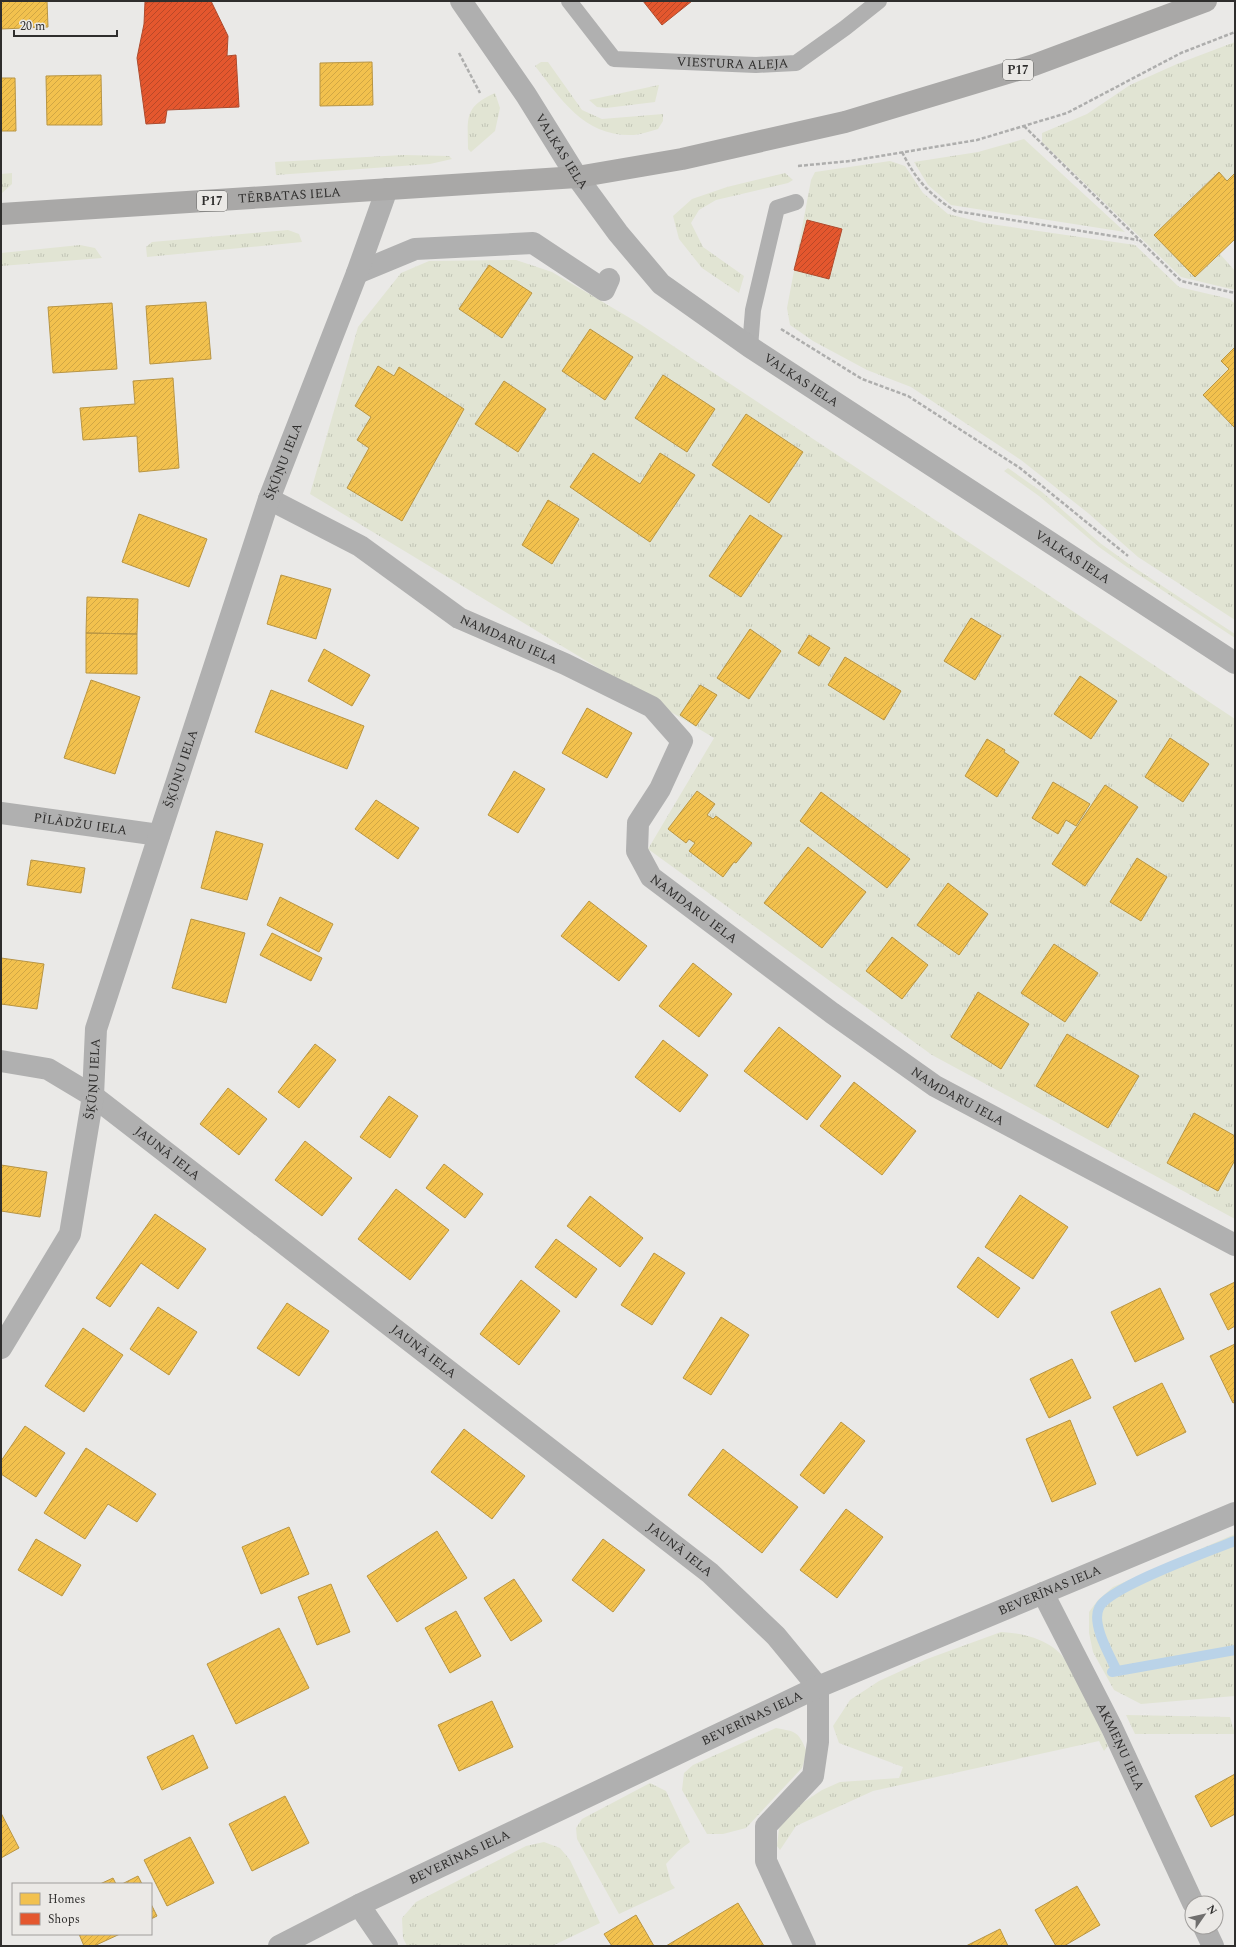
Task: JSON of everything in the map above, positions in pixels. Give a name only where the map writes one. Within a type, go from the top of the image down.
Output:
[{"type":"main road","name":"VALKAS IELA","points":[[461,1],[526,95],[577,177],[618,233],[661,284],[750,347],[1235,663]]},
{"type":"main road","name":"P17","points":[[577,177],[715,152],[845,122],[1034,65],[1206,1]]},
{"type":"main road","name":"TĒRBATAS IELA","points":[[1,214],[577,177]]},
{"type":"street","name":"ŠĶŪŅU IELA","points":[[1,1348],[70,1234],[93,1096],[96,1029],[269,499],[357,273],[387,189]]},
{"type":"street","points":[[357,273],[415,249],[532,243],[604,290],[610,279]]},
{"type":"street","name":"NAMDARU IELA","points":[[269,499],[360,546],[459,618],[565,664],[652,707],[682,741],[660,789],[638,823],[637,851],[651,877],[832,1013],[934,1086],[1235,1246]]},
{"type":"street","name":"PĪLĀDŽU IELA","points":[[1,813],[160,835]]},
{"type":"street","name":"JAUNĀ IELA","points":[[1,1062],[48,1069],[93,1096],[710,1573],[776,1636],[818,1687]]},
{"type":"street","name":"BEVERĪNAS IELA","points":[[279,1946],[360,1905],[818,1687],[1235,1513]]},
{"type":"street","name":"AKMEŅU IELA","points":[[1043,1593],[1112,1728],[1189,1895]]},
{"type":"street","points":[[805,1946],[766,1861],[766,1826],[813,1776],[818,1742],[818,1687]]},
{"type":"street","points":[[360,1905],[387,1946]]},
{"type":"street","points":[[1207,1935],[1212,1946]]},
{"type":"lane","name":"VIESTURA ALEJA","points":[[569,1],[614,59],[756,65],[796,63],[845,28],[879,1]]},
{"type":"lane","points":[[750,347],[753,310],[777,208],[796,202]]},
{"type":"path","points":[[798,166],[977,140],[1067,113],[1181,53],[1235,32]]},
{"type":"path","points":[[1024,126],[1181,282],[1235,293]]},
{"type":"path","points":[[902,152],[913,174],[938,199],[955,211],[1138,240]]},
{"type":"path","points":[[781,329],[862,379],[908,396],[1013,464],[1135,561]]},
{"type":"green space","points":[[1235,42],[1235,173],[1227,181],[1218,172],[1154,235],[1195,277],[1220,254],[1235,271],[1235,290],[1181,277],[1042,142],[1042,133],[1087,114],[1130,85],[1177,64]]},
{"type":"green space","points":[[541,62],[548,62],[582,110],[602,119],[663,114],[663,121],[658,129],[634,135],[616,134],[601,130],[576,114],[565,103],[535,66]]},
{"type":"green space","points":[[659,85],[655,102],[606,108],[597,107],[589,100]]},
{"type":"green space","points":[[495,93],[500,108],[495,131],[471,152],[468,149],[468,122],[472,109],[477,103]]},
{"type":"green space","points":[[1024,139],[1125,232],[951,205],[928,185],[914,162],[978,152]]},
{"type":"green space","points":[[403,155],[449,156],[452,159],[430,164],[276,175],[275,162]]},
{"type":"green space","points":[[890,161],[905,166],[923,193],[948,214],[984,223],[1135,245],[1179,287],[1230,299],[1235,304],[1235,620],[1138,557],[1088,513],[1021,460],[911,387],[867,370],[813,341],[790,325],[787,308],[811,180],[815,172]]},
{"type":"green space","points":[[12,173],[12,184],[1,194],[1,174]]},
{"type":"green space","points":[[785,173],[793,180],[788,183],[716,200],[699,210],[691,223],[703,247],[744,276],[739,293],[702,268],[679,239],[673,216],[692,199],[727,187]]},
{"type":"green space","points":[[288,230],[299,234],[302,242],[147,257],[146,247],[152,242]]},
{"type":"green space","points":[[80,245],[95,248],[102,258],[1,266],[1,253]]},
{"type":"green space","points":[[516,260],[552,272],[640,324],[1235,719],[1235,1219],[932,1055],[648,849],[714,738],[310,494],[358,327],[401,273],[429,261]]},
{"type":"green space","points":[[1008,468],[1042,492],[1100,543],[1129,564],[1235,634],[1235,638],[1099,547],[1039,496],[1004,471]]},
{"type":"green space","points":[[1235,1534],[1235,1696],[1141,1704],[1114,1690],[1093,1652],[1089,1633],[1089,1612],[1098,1600],[1113,1587]]},
{"type":"green space","points":[[1001,1632],[1033,1637],[1051,1646],[1060,1653],[1076,1677],[1091,1707],[1108,1746],[1104,1751],[1099,1741],[873,1791],[796,1826],[780,1850],[777,1846],[779,1829],[787,1813],[822,1790],[840,1782],[899,1778],[903,1767],[839,1743],[833,1726],[850,1700],[879,1681],[927,1659]]},
{"type":"green space","points":[[1126,1715],[1230,1717],[1235,1734],[1135,1734]]},
{"type":"green space","points":[[776,1728],[788,1730],[799,1736],[807,1752],[802,1768],[746,1828],[723,1834],[707,1834],[682,1790],[684,1773],[693,1765]]},
{"type":"green space","points":[[650,1783],[666,1791],[690,1842],[678,1851],[666,1864],[671,1883],[675,1888],[619,1914],[577,1839],[576,1828],[582,1819]]},
{"type":"green space","points":[[544,1842],[560,1848],[570,1860],[600,1923],[552,1946],[407,1946],[403,1938],[402,1918],[416,1902],[526,1846]]},
{"type":"building: Homes","points":[[1,1],[47,1],[48,27],[1,29]]},
{"type":"building: Homes","points":[[372,62],[373,105],[320,106],[320,63]]},
{"type":"building: Homes","points":[[101,75],[102,125],[47,125],[46,76]]},
{"type":"building: Homes","points":[[1,78],[15,78],[16,131],[1,131]]},
{"type":"building: Homes","points":[[1219,172],[1227,181],[1235,173],[1235,239],[1195,277],[1154,235]]},
{"type":"building: Homes","points":[[489,265],[532,293],[502,338],[459,309]]},
{"type":"building: Homes","points":[[206,302],[211,359],[150,364],[146,306]]},
{"type":"building: Homes","points":[[112,303],[117,369],[53,373],[48,307]]},
{"type":"building: Homes","points":[[590,329],[633,357],[605,400],[562,371]]},
{"type":"building: Homes","points":[[1235,347],[1235,428],[1203,395],[1229,369],[1221,361]]},
{"type":"building: Homes","points":[[378,366],[394,376],[399,367],[464,409],[402,521],[347,488],[369,448],[357,440],[371,417],[355,406]]},
{"type":"building: Homes","points":[[663,375],[715,409],[687,452],[635,418]]},
{"type":"building: Homes","points":[[173,378],[179,468],[139,472],[137,436],[83,440],[80,408],[135,404],[133,381]]},
{"type":"building: Homes","points":[[504,381],[546,409],[518,452],[475,424]]},
{"type":"building: Homes","points":[[746,414],[803,452],[769,503],[712,465]]},
{"type":"building: Homes","points":[[593,453],[640,484],[660,453],[695,475],[650,542],[570,487]]},
{"type":"building: Homes","points":[[548,500],[579,519],[552,564],[522,545]]},
{"type":"building: Homes","points":[[139,514],[207,539],[189,587],[122,562]]},
{"type":"building: Homes","points":[[750,515],[782,536],[741,597],[709,576]]},
{"type":"building: Homes","points":[[281,575],[331,589],[316,639],[267,624]]},
{"type":"building: Homes","points":[[87,597],[138,599],[137,634],[86,633]]},
{"type":"building: Homes","points":[[971,618],[1001,636],[975,680],[944,661]]},
{"type":"building: Homes","points":[[750,629],[781,651],[749,699],[717,678]]},
{"type":"building: Homes","points":[[86,633],[137,634],[137,674],[86,673]]},
{"type":"building: Homes","points":[[809,635],[830,648],[819,666],[798,653]]},
{"type":"building: Homes","points":[[324,649],[370,675],[352,706],[308,681]]},
{"type":"building: Homes","points":[[845,657],[901,691],[884,720],[828,685]]},
{"type":"building: Homes","points":[[1080,676],[1117,701],[1091,739],[1054,714]]},
{"type":"building: Homes","points":[[91,680],[140,697],[115,774],[64,758]]},
{"type":"building: Homes","points":[[700,685],[717,695],[696,726],[680,715]]},
{"type":"building: Homes","points":[[271,690],[364,726],[347,769],[255,732]]},
{"type":"building: Homes","points":[[587,708],[632,733],[607,778],[562,753]]},
{"type":"building: Homes","points":[[1170,738],[1209,764],[1183,802],[1145,777]]},
{"type":"building: Homes","points":[[987,739],[1005,750],[1004,752],[1019,762],[997,797],[965,776]]},
{"type":"building: Homes","points":[[514,771],[545,789],[518,833],[488,815]]},
{"type":"building: Homes","points":[[1053,782],[1090,804],[1076,826],[1066,820],[1058,834],[1032,818]]},
{"type":"building: Homes","points":[[1105,785],[1138,807],[1085,886],[1052,864]]},
{"type":"building: Homes","points":[[697,791],[715,804],[707,815],[713,819],[716,816],[752,843],[736,863],[734,862],[723,877],[689,851],[695,843],[689,839],[686,843],[668,829]]},
{"type":"building: Homes","points":[[821,792],[910,859],[887,888],[800,821]]},
{"type":"building: Homes","points":[[376,800],[419,828],[398,859],[355,829]]},
{"type":"building: Homes","points":[[216,831],[263,844],[247,900],[201,888]]},
{"type":"building: Homes","points":[[808,847],[866,892],[822,948],[764,903]]},
{"type":"building: Homes","points":[[1137,858],[1167,877],[1141,921],[1110,902]]},
{"type":"building: Homes","points":[[31,860],[85,868],[81,893],[27,885]]},
{"type":"building: Homes","points":[[948,883],[988,914],[959,955],[917,925]]},
{"type":"building: Homes","points":[[280,897],[333,924],[319,952],[267,925]]},
{"type":"building: Homes","points":[[589,901],[647,946],[619,981],[561,936]]},
{"type":"building: Homes","points":[[191,919],[245,933],[226,1003],[172,988]]},
{"type":"building: Homes","points":[[272,933],[322,958],[311,981],[260,955]]},
{"type":"building: Homes","points":[[892,937],[928,965],[902,999],[866,971]]},
{"type":"building: Homes","points":[[1054,944],[1098,973],[1065,1022],[1021,993]]},
{"type":"building: Homes","points":[[1,958],[44,964],[37,1009],[1,1004]]},
{"type":"building: Homes","points":[[693,963],[732,994],[699,1037],[659,1006]]},
{"type":"building: Homes","points":[[978,992],[1029,1024],[1001,1069],[951,1037]]},
{"type":"building: Homes","points":[[779,1027],[841,1076],[807,1120],[744,1071]]},
{"type":"building: Homes","points":[[1067,1034],[1139,1076],[1108,1128],[1036,1086]]},
{"type":"building: Homes","points":[[663,1040],[708,1075],[680,1112],[635,1077]]},
{"type":"building: Homes","points":[[315,1044],[336,1060],[299,1108],[278,1092]]},
{"type":"building: Homes","points":[[854,1082],[916,1131],[882,1175],[820,1126]]},
{"type":"building: Homes","points":[[228,1088],[267,1119],[239,1155],[200,1124]]},
{"type":"building: Homes","points":[[389,1096],[418,1116],[390,1158],[360,1137]]},
{"type":"building: Homes","points":[[1194,1113],[1235,1136],[1235,1160],[1218,1191],[1167,1163]]},
{"type":"building: Homes","points":[[305,1141],[352,1178],[322,1216],[275,1180]]},
{"type":"building: Homes","points":[[444,1164],[483,1194],[465,1218],[426,1188]]},
{"type":"building: Homes","points":[[1,1165],[47,1172],[40,1217],[1,1211]]},
{"type":"building: Homes","points":[[396,1189],[449,1230],[410,1280],[358,1239]]},
{"type":"building: Homes","points":[[1020,1195],[1068,1227],[1033,1279],[985,1247]]},
{"type":"building: Homes","points":[[590,1196],[643,1238],[620,1267],[567,1226]]},
{"type":"building: Homes","points":[[155,1214],[206,1249],[178,1289],[141,1263],[110,1307],[96,1298]]},
{"type":"building: Homes","points":[[556,1239],[597,1269],[576,1298],[535,1267]]},
{"type":"building: Homes","points":[[654,1253],[685,1273],[652,1325],[621,1305]]},
{"type":"building: Homes","points":[[978,1257],[1020,1288],[998,1318],[957,1287]]},
{"type":"building: Homes","points":[[521,1280],[560,1311],[519,1365],[480,1334]]},
{"type":"building: Homes","points":[[1235,1282],[1235,1326],[1228,1330],[1210,1294]]},
{"type":"building: Homes","points":[[1160,1288],[1184,1339],[1135,1362],[1111,1312]]},
{"type":"building: Homes","points":[[287,1303],[329,1331],[299,1376],[257,1348]]},
{"type":"building: Homes","points":[[158,1307],[197,1332],[169,1375],[130,1349]]},
{"type":"building: Homes","points":[[721,1317],[749,1335],[711,1395],[683,1378]]},
{"type":"building: Homes","points":[[83,1328],[123,1355],[84,1412],[45,1386]]},
{"type":"building: Homes","points":[[1235,1344],[1235,1402],[1233,1403],[1210,1356]]},
{"type":"building: Homes","points":[[1072,1359],[1091,1398],[1049,1418],[1030,1379]]},
{"type":"building: Homes","points":[[1162,1383],[1186,1432],[1137,1456],[1113,1407]]},
{"type":"building: Homes","points":[[1070,1420],[1096,1484],[1052,1502],[1026,1439]]},
{"type":"building: Homes","points":[[841,1422],[865,1441],[824,1494],[800,1475]]},
{"type":"building: Homes","points":[[25,1426],[65,1453],[36,1497],[1,1474],[1,1461]]},
{"type":"building: Homes","points":[[464,1429],[525,1476],[492,1519],[431,1472]]},
{"type":"building: Homes","points":[[86,1448],[156,1494],[137,1522],[108,1504],[85,1539],[44,1513]]},
{"type":"building: Homes","points":[[723,1449],[798,1507],[762,1553],[688,1495]]},
{"type":"building: Homes","points":[[846,1509],[883,1537],[837,1598],[800,1570]]},
{"type":"building: Homes","points":[[289,1527],[309,1574],[261,1594],[242,1547]]},
{"type":"building: Homes","points":[[437,1531],[467,1578],[397,1622],[367,1576]]},
{"type":"building: Homes","points":[[36,1539],[81,1565],[62,1596],[18,1570]]},
{"type":"building: Homes","points":[[603,1539],[645,1570],[613,1612],[572,1580]]},
{"type":"building: Homes","points":[[514,1579],[542,1621],[511,1641],[484,1598]]},
{"type":"building: Homes","points":[[331,1584],[350,1632],[317,1645],[298,1597]]},
{"type":"building: Homes","points":[[456,1611],[481,1656],[450,1673],[425,1628]]},
{"type":"building: Homes","points":[[279,1628],[309,1688],[236,1724],[207,1664]]},
{"type":"building: Homes","points":[[492,1701],[513,1747],[459,1771],[438,1725]]},
{"type":"building: Homes","points":[[193,1735],[208,1768],[162,1790],[147,1757]]},
{"type":"building: Homes","points":[[1235,1774],[1235,1814],[1211,1827],[1195,1796]]},
{"type":"building: Homes","points":[[285,1796],[309,1843],[252,1871],[229,1824]]},
{"type":"building: Homes","points":[[1,1813],[19,1848],[1,1858]]},
{"type":"building: Homes","points":[[190,1837],[214,1883],[167,1906],[144,1860]]},
{"type":"building: Homes","points":[[138,1876],[142,1883],[124,1883]]},
{"type":"building: Homes","points":[[113,1878],[116,1883],[102,1883]]},
{"type":"building: Homes","points":[[1077,1886],[1100,1925],[1064,1946],[1056,1946],[1035,1910]]},
{"type":"building: Homes","points":[[738,1903],[764,1946],[666,1946]]},
{"type":"building: Homes","points":[[152,1906],[157,1916],[152,1918]]},
{"type":"building: Homes","points":[[636,1915],[654,1946],[612,1946],[604,1934]]},
{"type":"building: Homes","points":[[1000,1929],[1008,1946],[966,1946]]},
{"type":"building: Homes","points":[[79,1935],[118,1935],[94,1946],[84,1946]]},
{"type":"building: Shops","points":[[211,1],[228,36],[227,56],[236,55],[239,107],[167,110],[165,123],[146,124],[137,58],[144,24],[145,2]]},
{"type":"building: Shops","points":[[643,1],[692,1],[662,25]]},
{"type":"building: Shops","points":[[807,220],[842,229],[829,279],[794,270]]},
{"type":"waterway","points":[[1117,1671],[1102,1640],[1097,1622],[1099,1608],[1106,1600],[1139,1580],[1235,1541]]},
{"type":"waterway","points":[[1112,1672],[1235,1650]]}]
